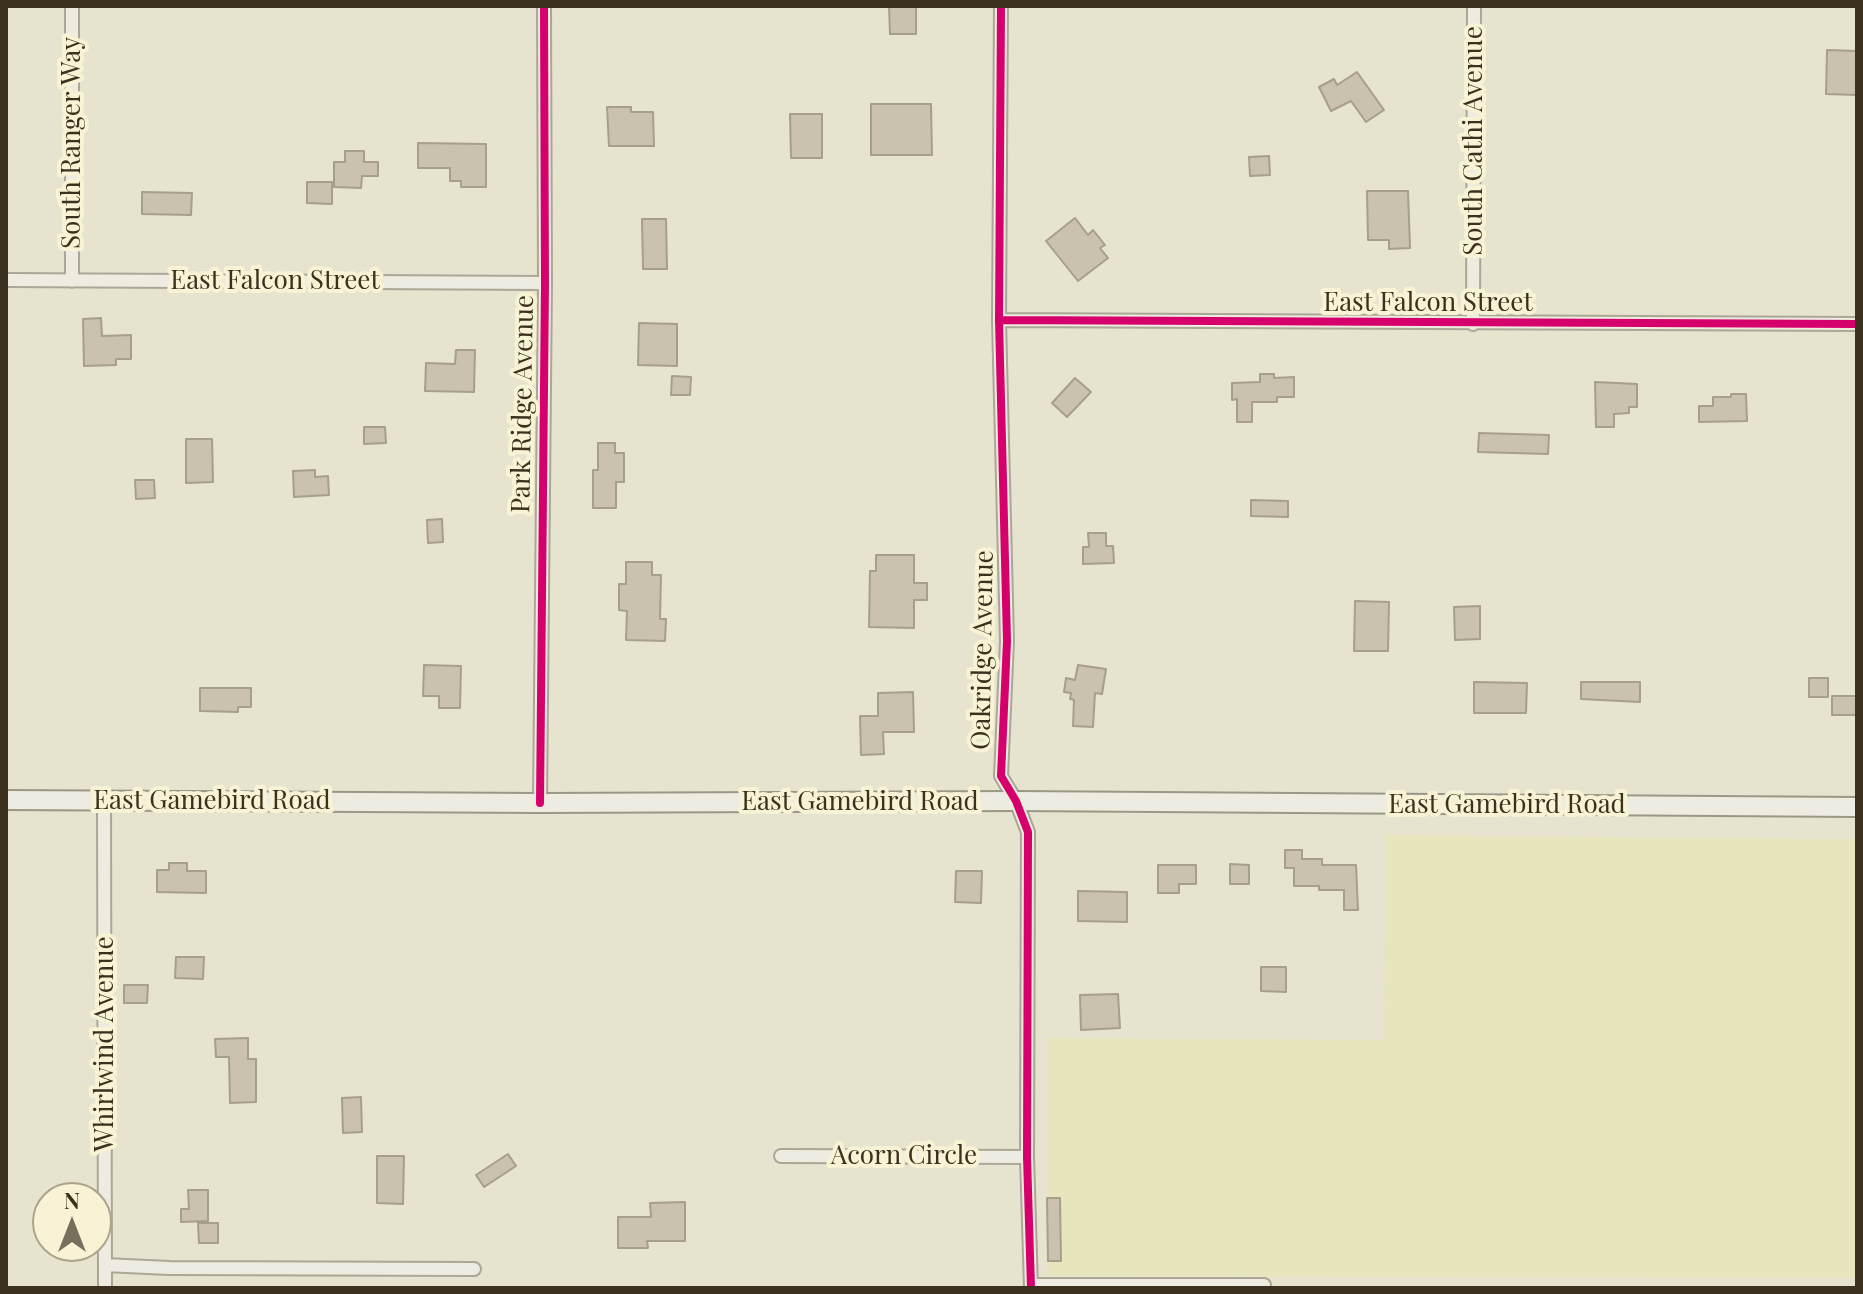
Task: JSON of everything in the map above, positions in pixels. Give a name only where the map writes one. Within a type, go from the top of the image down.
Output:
[{"type":"main road","name":"East Gamebird Road","points":[[6,800],[540,803],[1016,801],[1857,807]]},
{"type":"street","name":"South Ranger Way","points":[[72,6],[72,281]]},
{"type":"street","name":"Park Ridge Avenue","points":[[540,803],[544,6]]},
{"type":"street","name":"Oakridge Avenue","points":[[1001,6],[999,320],[1007,641],[1001,776],[1016,801],[1028,832],[1027,1157],[1031,1286]]},
{"type":"street","name":"South Cathi Avenue","points":[[1473,324],[1474,6]]},
{"type":"street","name":"East Falcon Street","points":[[6,280],[545,283]]},
{"type":"street","name":"East Falcon Street","points":[[999,320],[1857,324]]},
{"type":"street","name":"Whirlwind Avenue","points":[[104,800],[105,1288]]},
{"type":"street","name":"Acorn Circle","points":[[781,1156],[1027,1157]]},
{"type":"street","points":[[105,1265],[474,1269]]},
{"type":"street","points":[[1031,1286],[1264,1285]]},
{"type":"shaded area","points":[[1386,835],[1857,839],[1857,1278],[1047,1276],[1048,1038],[1384,1040]]},
{"type":"building","points":[[889,6],[916,6],[916,34],[890,34]]},
{"type":"building","points":[[1827,50],[1857,51],[1857,95],[1826,94]]},
{"type":"building","points":[[1357,72],[1384,110],[1366,122],[1351,101],[1331,111],[1319,87],[1334,79],[1337,85]]},
{"type":"building","points":[[871,104],[931,104],[932,155],[871,155]]},
{"type":"building","points":[[607,107],[631,107],[631,112],[653,112],[654,146],[609,146]]},
{"type":"building","points":[[790,114],[822,114],[822,158],[791,158]]},
{"type":"building","points":[[418,143],[486,144],[486,187],[461,187],[461,181],[450,181],[450,168],[418,168]]},
{"type":"building","points":[[345,151],[364,151],[364,162],[378,162],[378,176],[362,176],[361,188],[334,187],[334,162],[345,162]]},
{"type":"building","points":[[1269,156],[1270,175],[1250,176],[1249,157]]},
{"type":"building","points":[[307,182],[332,182],[332,204],[307,203]]},
{"type":"building","points":[[1367,191],[1408,191],[1410,248],[1389,249],[1389,240],[1368,240]]},
{"type":"building","points":[[142,192],[192,193],[191,215],[142,214]]},
{"type":"building","points":[[1075,218],[1088,235],[1093,230],[1105,245],[1100,248],[1108,258],[1078,281],[1046,241]]},
{"type":"building","points":[[642,219],[666,219],[667,269],[643,269]]},
{"type":"building","points":[[101,318],[102,336],[131,335],[131,359],[116,359],[116,365],[84,366],[83,319]]},
{"type":"building","points":[[639,323],[677,324],[677,366],[638,365]]},
{"type":"building","points":[[456,350],[475,350],[474,392],[425,391],[426,363],[455,364]]},
{"type":"building","points":[[1260,374],[1274,374],[1274,378],[1294,377],[1294,397],[1277,397],[1277,402],[1252,402],[1252,422],[1237,422],[1237,399],[1232,400],[1232,383],[1260,382]]},
{"type":"building","points":[[672,376],[691,377],[690,395],[671,395]]},
{"type":"building","points":[[1075,378],[1091,392],[1067,417],[1052,403]]},
{"type":"building","points":[[1595,382],[1637,384],[1637,407],[1629,407],[1629,413],[1614,414],[1614,427],[1596,427]]},
{"type":"building","points":[[1731,394],[1746,394],[1747,421],[1699,422],[1699,406],[1713,406],[1713,397],[1731,397]]},
{"type":"building","points":[[364,427],[385,427],[386,443],[364,444]]},
{"type":"building","points":[[1479,433],[1549,435],[1548,454],[1478,452]]},
{"type":"building","points":[[186,439],[212,439],[213,482],[186,483]]},
{"type":"building","points":[[598,443],[615,443],[615,453],[624,453],[624,482],[616,482],[616,508],[593,508],[593,470],[598,470]]},
{"type":"building","points":[[315,470],[315,477],[328,476],[329,495],[294,497],[293,471]]},
{"type":"building","points":[[135,480],[154,480],[155,498],[136,499]]},
{"type":"building","points":[[1251,500],[1288,501],[1288,517],[1251,516]]},
{"type":"building","points":[[442,519],[443,542],[428,543],[427,520]]},
{"type":"building","points":[[1088,533],[1106,533],[1106,546],[1113,546],[1114,563],[1083,564],[1083,547],[1089,547]]},
{"type":"building","points":[[876,555],[914,555],[914,583],[927,583],[927,600],[914,600],[914,628],[869,627],[870,571],[876,571]]},
{"type":"building","points":[[626,562],[652,562],[652,575],[661,575],[660,619],[666,619],[665,641],[626,640],[627,611],[619,610],[619,584],[626,584]]},
{"type":"building","points":[[1355,601],[1389,602],[1388,651],[1354,651]]},
{"type":"building","points":[[1480,606],[1480,639],[1455,640],[1454,607]]},
{"type":"building","points":[[424,665],[461,666],[460,708],[439,708],[439,696],[423,696]]},
{"type":"building","points":[[1078,665],[1106,669],[1102,694],[1095,693],[1093,727],[1073,726],[1074,700],[1070,699],[1071,693],[1064,692],[1066,678],[1075,680]]},
{"type":"building","points":[[1809,678],[1828,678],[1828,697],[1809,697]]},
{"type":"building","points":[[1474,682],[1527,683],[1526,713],[1474,713]]},
{"type":"building","points":[[1581,682],[1640,682],[1640,702],[1581,699]]},
{"type":"building","points":[[200,688],[251,688],[251,707],[238,707],[238,712],[200,711]]},
{"type":"building","points":[[913,692],[914,732],[883,732],[884,754],[861,755],[860,716],[878,716],[878,693]]},
{"type":"building","points":[[1832,696],[1857,696],[1857,715],[1832,715]]},
{"type":"building","points":[[1285,850],[1302,850],[1302,859],[1322,859],[1322,865],[1356,865],[1358,910],[1344,910],[1344,890],[1294,886],[1294,868],[1285,868]]},
{"type":"building","points":[[169,863],[187,863],[187,871],[206,871],[206,893],[157,892],[157,870],[169,870]]},
{"type":"building","points":[[1230,864],[1249,865],[1249,884],[1230,884]]},
{"type":"building","points":[[1158,865],[1196,865],[1196,884],[1179,884],[1179,893],[1158,893]]},
{"type":"building","points":[[956,871],[982,871],[981,903],[955,902]]},
{"type":"building","points":[[1078,891],[1127,892],[1127,922],[1078,921]]},
{"type":"building","points":[[176,957],[204,957],[203,979],[175,978]]},
{"type":"building","points":[[1261,967],[1286,967],[1286,992],[1261,991]]},
{"type":"building","points":[[124,985],[148,985],[147,1003],[124,1003]]},
{"type":"building","points":[[1118,994],[1120,1028],[1081,1030],[1080,995]]},
{"type":"building","points":[[248,1038],[248,1059],[256,1059],[256,1102],[230,1103],[229,1057],[216,1057],[215,1039]]},
{"type":"building","points":[[361,1097],[362,1132],[343,1133],[342,1098]]},
{"type":"building","points":[[508,1154],[516,1166],[484,1187],[476,1175]]},
{"type":"building","points":[[377,1156],[404,1156],[403,1204],[377,1203]]},
{"type":"building","points":[[188,1190],[208,1190],[208,1221],[181,1222],[181,1209],[189,1209]]},
{"type":"building","points":[[1047,1198],[1060,1198],[1061,1261],[1048,1261]]},
{"type":"building","points":[[685,1202],[685,1241],[647,1241],[648,1248],[618,1248],[618,1217],[651,1217],[650,1203]]},
{"type":"building","points":[[198,1223],[218,1223],[218,1243],[199,1243]]},
{"type":"cycle path","points":[[540,803],[544,6]]},
{"type":"cycle path","points":[[1001,6],[999,320],[1007,641],[1001,776],[1016,801],[1028,832],[1027,1157],[1031,1288]]},
{"type":"cycle path","points":[[999,320],[1857,324]]}]
